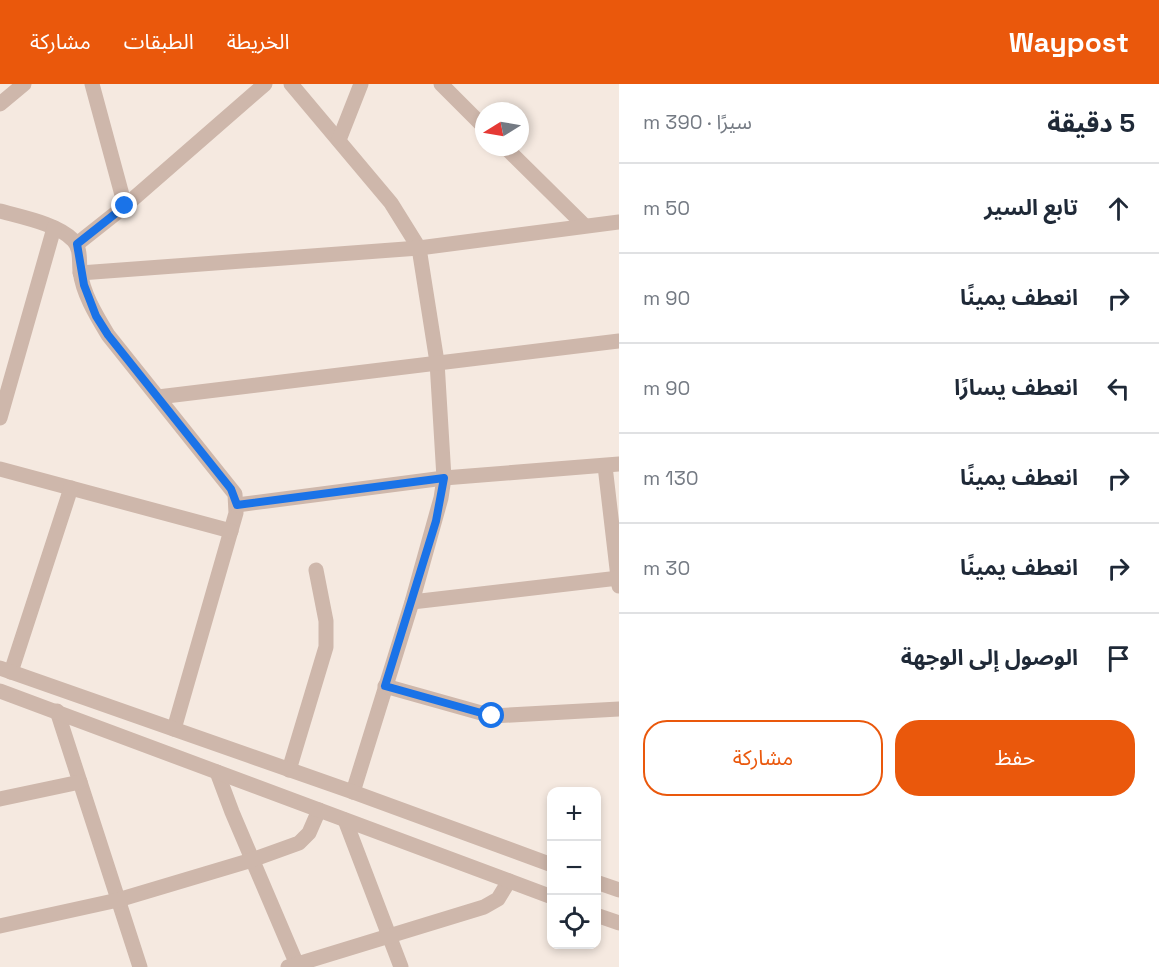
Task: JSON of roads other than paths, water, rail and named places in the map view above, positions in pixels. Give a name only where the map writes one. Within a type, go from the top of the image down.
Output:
[{"type":"street","points":[[0,104],[24,84]]},
{"type":"street","points":[[92,84],[125,206]]},
{"type":"street","points":[[77,244],[125,206],[265,84]]},
{"type":"street","points":[[291,84],[391,203],[419,248],[437,362],[444,478],[436,521],[353,792]]},
{"type":"street","points":[[339,140],[361,84]]},
{"type":"street","points":[[441,84],[475,118]]},
{"type":"street","points":[[514,156],[584,225]]},
{"type":"street","points":[[0,211],[54,228],[67,234],[77,244],[80,273],[89,299],[102,325],[231,489],[237,505],[174,729]]},
{"type":"street","points":[[80,273],[419,248],[619,222]]},
{"type":"street","points":[[0,418],[54,228]]},
{"type":"street","points":[[158,397],[619,341]]},
{"type":"street","points":[[237,505],[444,478],[612,465],[619,580],[412,602]]},
{"type":"street","points":[[0,469],[231,531]]},
{"type":"street","points":[[71,488],[5,670],[353,792],[547,863]]},
{"type":"street","points":[[289,770],[326,647],[326,621],[316,570]]},
{"type":"street","points":[[385,686],[492,716],[619,709]]},
{"type":"street","points":[[0,691],[547,895]]},
{"type":"street","points":[[57,711],[140,967]]},
{"type":"street","points":[[217,772],[294,966],[484,907],[498,899],[509,881]]},
{"type":"street","points":[[0,798],[80,782]]},
{"type":"street","points":[[0,926],[118,900],[252,860],[299,843],[309,833],[319,810]]},
{"type":"street","points":[[345,819],[401,967]]},
{"type":"street","points":[[601,883],[619,890]]},
{"type":"street","points":[[601,916],[619,923]]}]
